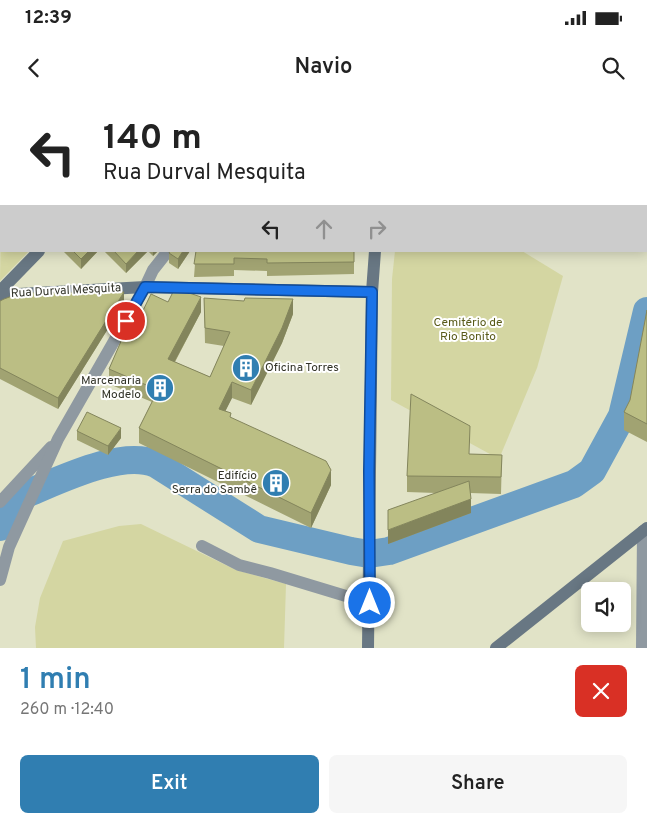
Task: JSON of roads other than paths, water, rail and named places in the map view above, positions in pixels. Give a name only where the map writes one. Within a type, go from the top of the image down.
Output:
[{"type":"main road","points":[[0,293],[38,252]]},
{"type":"main road","points":[[368,648],[372,292],[375,252]]},
{"type":"main road","name":"Rua Durval Mesquita","points":[[0,293],[145,287],[372,292]]},
{"type":"main road","points":[[496,648],[645,529]]},
{"type":"street","points":[[0,580],[9,548],[58,439],[153,270],[167,252]]},
{"type":"street","points":[[0,502],[58,439]]},
{"type":"street","points":[[642,648],[645,529]]},
{"type":"street","points":[[202,546],[239,566],[270,573],[370,603]]},
{"type":"waterway","points":[[0,527],[12,508],[28,493],[91,468],[126,460],[142,460],[156,464],[259,529],[351,551],[369,554],[389,551],[574,484],[592,471],[622,416],[647,311]]},
{"type":"place","name":"Oficina Torres","points":[[246,368]]},
{"type":"place","name":"Marcenaria Modelo","points":[[160,388]]},
{"type":"place","name":"Edifício Serra do Sambê","points":[[276,483]]},
{"type":"park label","name":"Cemitério de Rio Bonito","points":[[468,330]]}]
